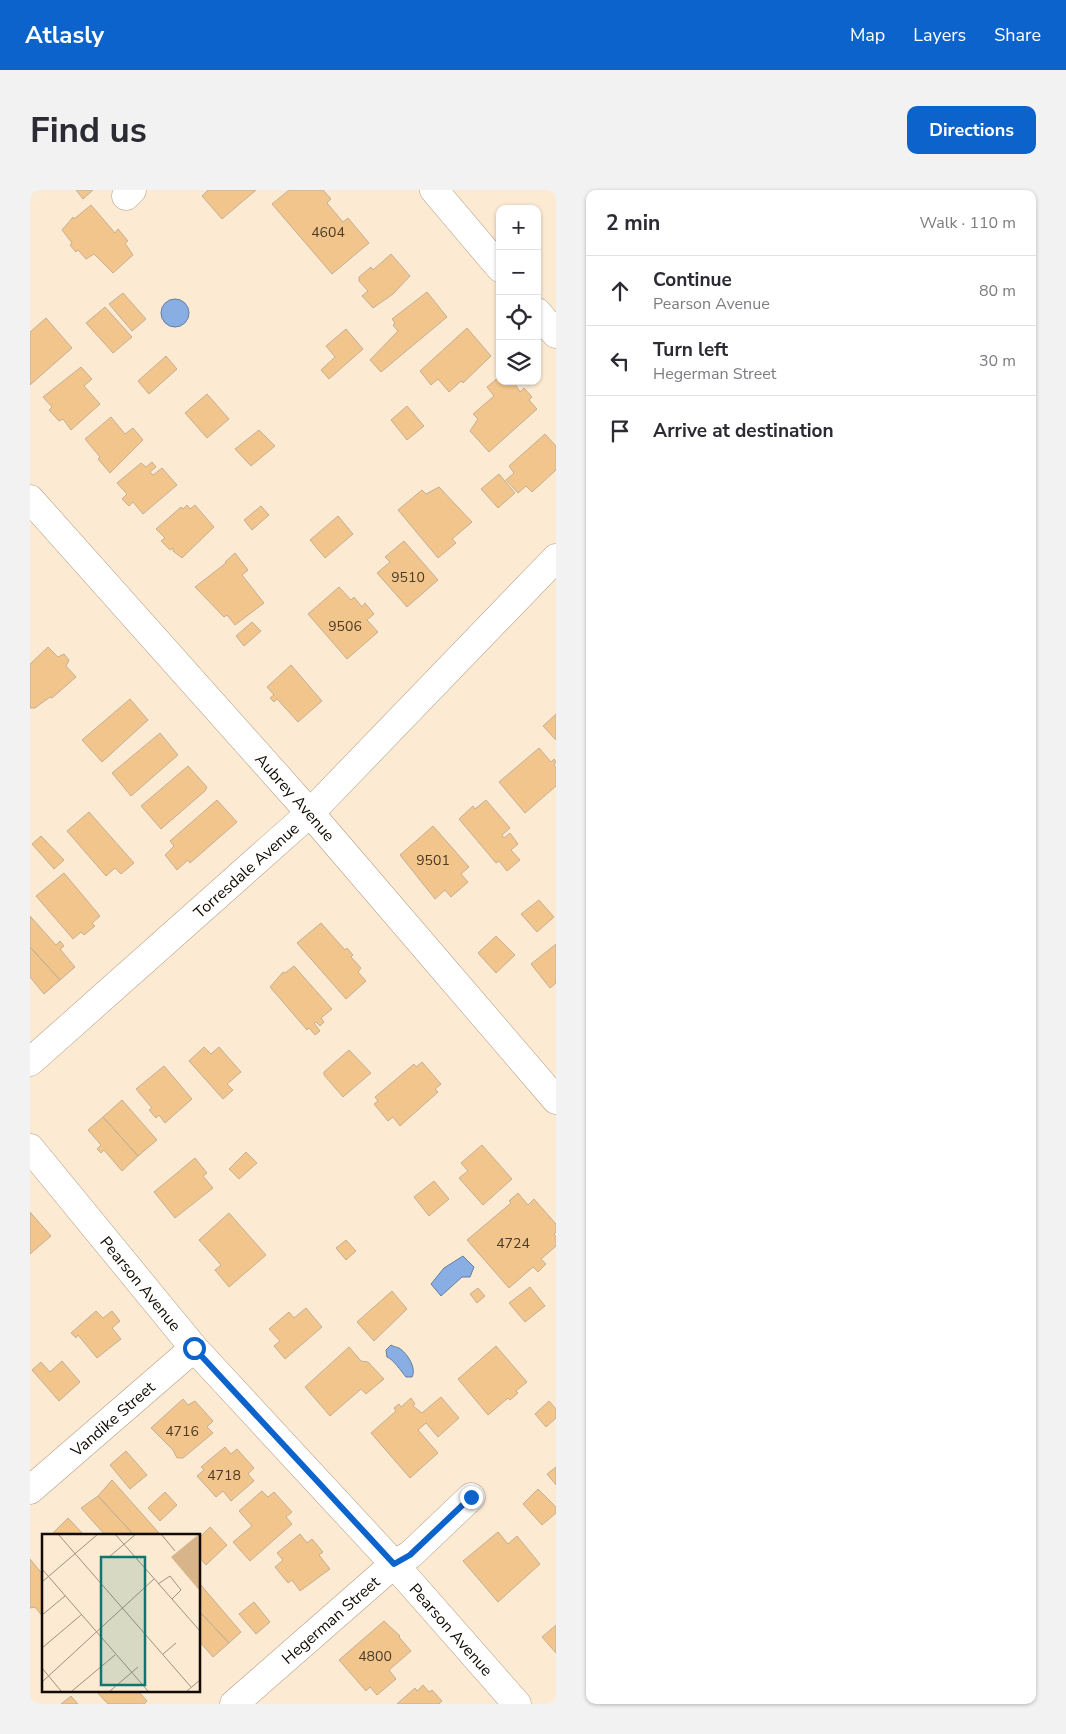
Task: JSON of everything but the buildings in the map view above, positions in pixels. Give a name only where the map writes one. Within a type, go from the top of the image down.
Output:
[{"type":"street","points":[[434,190],[496,263]]},
{"type":"street","points":[[541,317],[556,334]]},
{"type":"street","name":"Aubrey Avenue","points":[[30,499],[310,813],[556,1100]]},
{"type":"street","name":"Torresdale Avenue","points":[[30,1062],[310,813],[556,558]]},
{"type":"street","name":"Pearson Avenue","points":[[30,1148],[194,1348],[394,1564],[517,1704]]},
{"type":"street","name":"Vandike Street","points":[[30,1490],[194,1348]]},
{"type":"street","name":"Hegerman Street","points":[[234,1704],[394,1564],[410,1555],[471,1497]]},
{"type":"water","points":[[175,299],[185,303],[189,313],[185,323],[175,327],[165,323],[161,313],[165,303]]},
{"type":"water","points":[[463,1256],[474,1267],[470,1277],[462,1277],[441,1296],[431,1284],[444,1268]]},
{"type":"water","points":[[391,1345],[399,1348],[408,1357],[413,1369],[412,1377],[406,1377],[387,1357],[386,1350]]},
{"type":"route","points":[[194,1348],[394,1564],[410,1555],[471,1497]]}]
